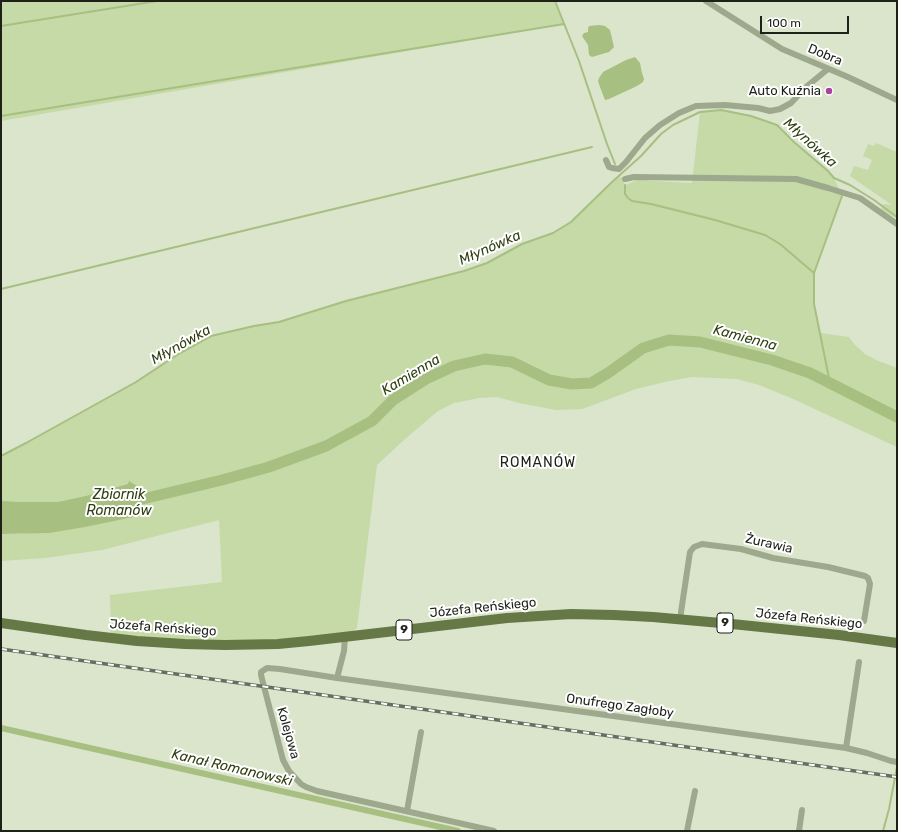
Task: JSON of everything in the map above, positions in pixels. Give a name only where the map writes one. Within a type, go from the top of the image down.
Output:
[{"type":"main road","name":"Józefa Reńskiego","points":[[1,622],[131,640],[185,644],[251,645],[309,641],[467,622],[540,615],[614,614],[839,635],[897,643]]},
{"type":"street","name":"Dobra","points":[[706,1],[782,49],[897,100]]},
{"type":"street","points":[[606,160],[610,167],[619,169],[645,138],[660,125],[679,113],[696,106],[724,105],[758,108],[770,111],[780,109],[791,103],[806,87],[828,69]]},
{"type":"street","points":[[625,179],[634,177],[796,179],[860,198],[897,224]]},
{"type":"street","name":"Żurawia","points":[[680,619],[690,552],[694,547],[702,544],[741,549],[774,558],[865,576],[868,578],[870,584],[864,621]]},
{"type":"street","points":[[337,678],[344,651],[345,637]]},
{"type":"street","points":[[846,748],[860,662]]},
{"type":"street","name":"Onufrego Zagłoby","points":[[262,670],[267,668],[280,669],[846,748],[894,762]]},
{"type":"street","name":"Kolejowa","points":[[262,670],[261,675],[283,760],[293,776],[306,787],[317,791],[494,831]]},
{"type":"street","points":[[407,811],[421,732]]},
{"type":"street","points":[[687,831],[695,791]]},
{"type":"street","points":[[799,831],[802,810]]},
{"type":"shaded area","points":[[1,1],[555,1],[564,24],[1,121]]},
{"type":"shaded area","points":[[721,110],[751,116],[777,125],[834,178],[842,196],[814,273],[814,304],[820,333],[849,337],[865,354],[897,368],[897,447],[791,398],[759,385],[737,379],[692,377],[669,381],[636,389],[582,409],[556,410],[497,397],[479,398],[454,403],[438,411],[377,465],[357,628],[345,637],[278,644],[111,638],[110,595],[222,582],[219,520],[102,550],[45,558],[1,561],[1,534],[21,534],[142,509],[142,499],[70,517],[1,515],[1,456],[136,382],[180,353],[211,336],[279,322],[346,301],[464,271],[487,263],[522,244],[553,233],[571,222],[619,176],[622,178],[625,185],[638,180],[692,183],[700,112]]},
{"type":"shaded area","points":[[876,143],[897,152],[897,219],[881,209],[884,204],[892,205],[850,176],[854,166],[868,170],[872,160],[863,156],[868,144],[874,146]]},
{"type":"water","points":[[589,26],[605,26],[610,30],[614,47],[609,52],[592,57],[589,55],[588,45],[582,36],[584,33],[588,32]]},
{"type":"water","points":[[635,57],[640,63],[644,79],[643,82],[605,100],[598,81],[603,72]]},
{"type":"water","name":"Zbiornik Romanów","points":[[129,481],[137,486],[142,509],[138,516],[49,533],[1,534],[1,501],[58,502],[128,484]]},
{"type":"waterway","points":[[1,26],[157,1]]},
{"type":"waterway","points":[[555,1],[579,61],[615,164]]},
{"type":"waterway","points":[[1,116],[564,24]]},
{"type":"waterway","name":"Młynówka","points":[[1,456],[136,382],[180,353],[211,336],[279,322],[346,301],[464,271],[487,263],[522,244],[553,233],[571,222],[641,156],[661,134],[673,125],[700,112],[721,110],[751,116],[777,125],[834,178],[850,185],[897,217]]},
{"type":"waterway","points":[[1,289],[592,147]]},
{"type":"waterway","points":[[625,185],[625,194],[632,201],[651,204],[715,220],[765,235],[780,244],[814,273],[842,196]]},
{"type":"waterway","points":[[814,273],[814,304],[830,383]]},
{"type":"waterway","name":"Kamienna","points":[[126,503],[269,467],[326,446],[372,421],[393,400],[426,379],[454,366],[485,359],[512,362],[549,380],[572,384],[591,383],[643,348],[669,340],[700,342],[772,360],[810,373],[897,417]]},
{"type":"waterway","name":"Kanał Romanowski","points":[[1,728],[458,831]]},
{"type":"waterway","points":[[883,831],[897,767]]},
{"type":"railway","points":[[1,649],[897,777]]},
{"type":"place","name":"Auto Kuźnia","points":[[829,91]]},
{"type":"district","name":"ROMANÓW","points":[[538,463]]}]
